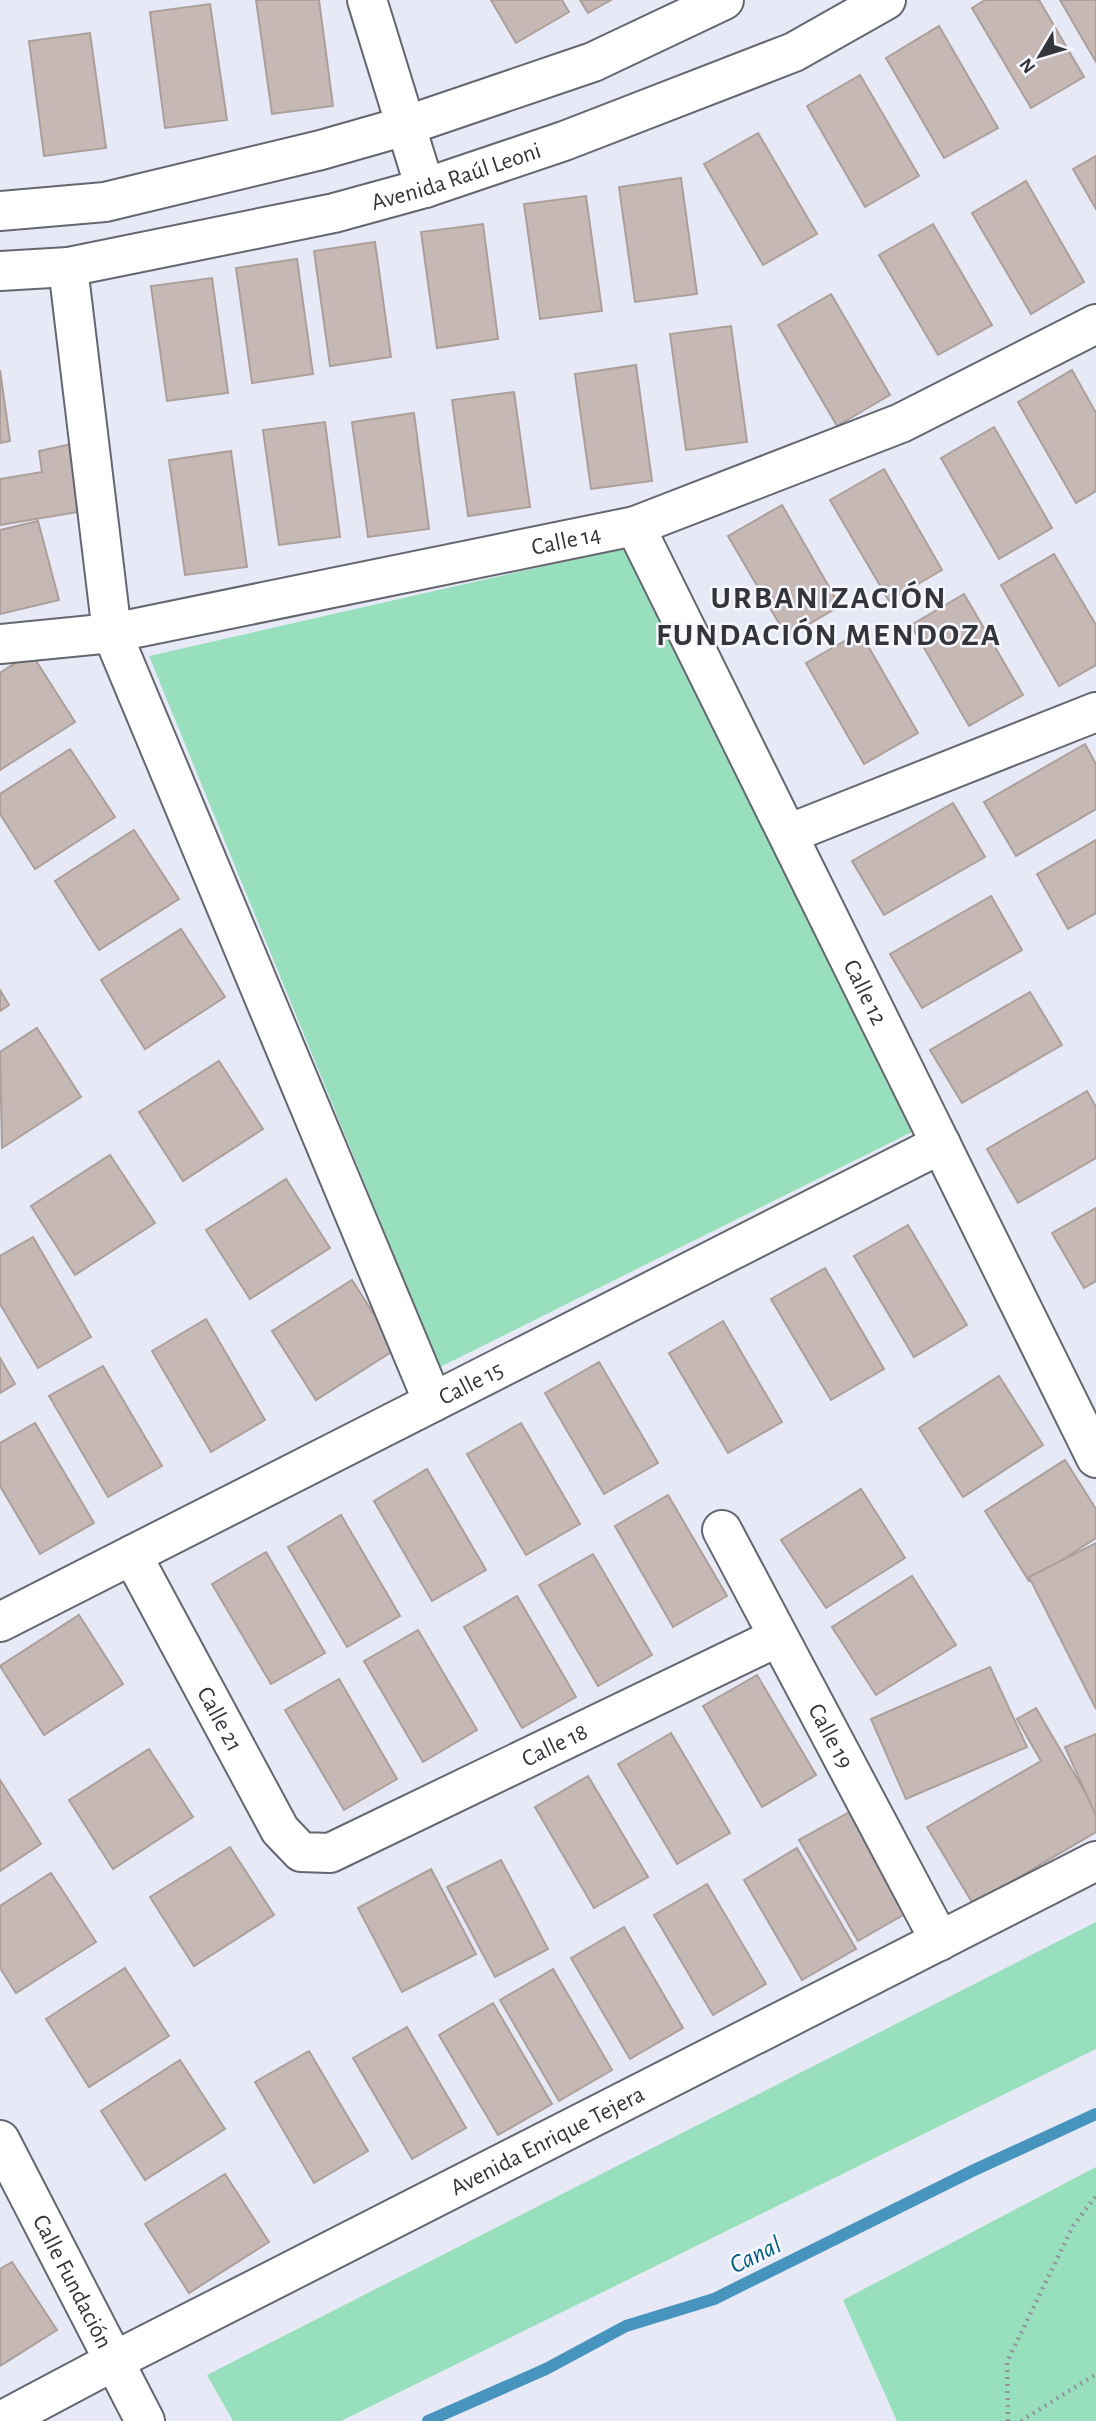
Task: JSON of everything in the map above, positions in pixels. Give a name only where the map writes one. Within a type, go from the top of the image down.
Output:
[{"type":"street","points":[[367,0],[425,188]]},
{"type":"street","points":[[0,211],[105,202],[321,150],[405,126],[593,62],[724,0]]},
{"type":"street","name":"Avenida Raúl Leoni","points":[[0,271],[68,267],[334,213],[425,188],[564,141],[794,52],[886,0]]},
{"type":"street","points":[[68,267],[112,633],[433,1402]]},
{"type":"street","name":"Calle 14","points":[[0,644],[112,633],[635,526],[901,423],[1096,324]]},
{"type":"street","name":"Calle 12","points":[[635,526],[1096,1458]]},
{"type":"street","points":[[788,834],[1096,712]]},
{"type":"street","name":"Calle 15","points":[[0,1622],[941,1144]]},
{"type":"street","name":"Calle 19","points":[[722,1530],[940,1941]]},
{"type":"street","name":"Calle 21","points":[[132,1555],[280,1830],[301,1852],[330,1853]]},
{"type":"street","name":"Calle 18","points":[[330,1853],[778,1637]]},
{"type":"street","name":"Avenida Enrique Tejera","points":[[1,2421],[1096,1861]]},
{"type":"street","name":"Calle Fundación","points":[[0,2140],[145,2421]]},
{"type":"path","points":[[1008,2421],[1007,2362],[1073,2226],[1096,2196]]},
{"type":"path","points":[[1021,2421],[1096,2374]]},
{"type":"green space","points":[[628,547],[916,1130],[440,1367],[149,656]]},
{"type":"green space","points":[[1096,1922],[1096,2049],[341,2421],[233,2421],[207,2375]]},
{"type":"green space","points":[[1096,2167],[1096,2421],[897,2421],[843,2300]]},
{"type":"building","points":[[256,0],[319,0],[333,106],[272,114]]},
{"type":"building","points":[[491,0],[562,0],[569,12],[516,43]]},
{"type":"building","points":[[580,0],[611,0],[588,13]]},
{"type":"building","points":[[985,0],[1039,0],[1084,77],[1031,108],[972,8]]},
{"type":"building","points":[[1060,0],[1096,0],[1096,62]]},
{"type":"building","points":[[210,4],[227,120],[165,128],[150,12]]},
{"type":"building","points":[[939,26],[998,128],[944,158],[886,58]]},
{"type":"building","points":[[90,33],[106,148],[44,156],[29,41]]},
{"type":"building","points":[[860,75],[919,176],[865,207],[807,106]]},
{"type":"building","points":[[758,133],[817,234],[763,265],[704,164]]},
{"type":"building","points":[[1096,156],[1096,209],[1073,169]]},
{"type":"building","points":[[681,178],[697,294],[635,302],[619,187]]},
{"type":"building","points":[[1026,181],[1084,282],[1031,314],[972,213]]},
{"type":"building","points":[[586,196],[602,311],[540,319],[524,204]]},
{"type":"building","points":[[483,224],[498,339],[437,348],[421,232]]},
{"type":"building","points":[[933,224],[992,325],[938,355],[879,255]]},
{"type":"building","points":[[375,242],[391,357],[330,366],[314,251]]},
{"type":"building","points":[[297,259],[313,374],[252,383],[236,268]]},
{"type":"building","points":[[212,278],[228,393],[167,401],[151,286]]},
{"type":"building","points":[[831,294],[890,395],[837,426],[778,325]]},
{"type":"building","points":[[731,326],[747,442],[686,450],[670,334]]},
{"type":"building","points":[[636,365],[652,481],[591,489],[575,374]]},
{"type":"building","points":[[0,370],[10,441],[0,443]]},
{"type":"building","points":[[1072,370],[1096,413],[1096,491],[1076,503],[1018,402]]},
{"type":"building","points":[[514,392],[530,507],[468,516],[452,400]]},
{"type":"building","points":[[414,413],[429,529],[368,537],[352,422]]},
{"type":"building","points":[[325,422],[340,537],[279,545],[263,430]]},
{"type":"building","points":[[994,427],[1052,528],[999,559],[941,458]]},
{"type":"building","points":[[72,444],[84,511],[0,525],[0,479],[42,472],[39,451]]},
{"type":"building","points":[[231,451],[247,567],[185,575],[169,460]]},
{"type":"building","points":[[884,469],[942,570],[889,601],[830,500]]},
{"type":"building","points":[[782,505],[840,606],[787,637],[728,536]]},
{"type":"building","points":[[38,521],[59,600],[0,614],[0,530]]},
{"type":"building","points":[[1054,554],[1096,625],[1096,665],[1059,686],[1001,585]]},
{"type":"building","points":[[964,594],[1023,695],[969,726],[911,625]]},
{"type":"building","points":[[860,632],[918,733],[864,764],[806,663]]},
{"type":"building","points":[[31,653],[75,722],[0,770],[0,673]]},
{"type":"building","points":[[1085,744],[1096,764],[1096,809],[1016,856],[984,802]]},
{"type":"building","points":[[70,749],[115,817],[35,869],[0,814],[0,794]]},
{"type":"building","points":[[953,803],[985,857],[884,915],[852,861]]},
{"type":"building","points":[[134,830],[179,899],[99,950],[55,881]]},
{"type":"building","points":[[1096,840],[1096,913],[1068,929],[1037,874]]},
{"type":"building","points":[[991,896],[1022,950],[922,1008],[890,954]]},
{"type":"building","points":[[181,929],[225,997],[145,1049],[101,980]]},
{"type":"building","points":[[0,990],[9,1005],[0,1011]]},
{"type":"building","points":[[1030,992],[1062,1045],[962,1103],[930,1050]]},
{"type":"building","points":[[37,1028],[81,1097],[2,1148],[0,1052]]},
{"type":"building","points":[[219,1061],[263,1129],[183,1181],[139,1112]]},
{"type":"building","points":[[1087,1091],[1096,1107],[1096,1158],[1018,1203],[987,1149]]},
{"type":"building","points":[[110,1155],[155,1223],[75,1275],[31,1206]]},
{"type":"building","points":[[286,1179],[330,1248],[250,1299],[206,1230]]},
{"type":"building","points":[[1096,1208],[1096,1281],[1084,1288],[1052,1233]]},
{"type":"building","points":[[908,1225],[967,1325],[914,1357],[854,1256]]},
{"type":"building","points":[[33,1237],[91,1337],[38,1368],[0,1304],[0,1256]]},
{"type":"building","points":[[825,1268],[884,1369],[831,1400],[771,1299]]},
{"type":"building","points":[[352,1280],[396,1349],[316,1400],[272,1331]]},
{"type":"building","points":[[206,1319],[265,1420],[211,1452],[152,1351]]},
{"type":"building","points":[[723,1321],[782,1422],[728,1453],[669,1353]]},
{"type":"building","points":[[0,1358],[15,1384],[0,1393]]},
{"type":"building","points":[[599,1362],[658,1463],[604,1494],[545,1393]]},
{"type":"building","points":[[103,1366],[162,1466],[108,1497],[49,1396]]},
{"type":"building","points":[[999,1376],[1043,1445],[963,1497],[919,1428]]},
{"type":"building","points":[[35,1423],[94,1523],[40,1554],[0,1486],[0,1443]]},
{"type":"building","points":[[521,1423],[580,1524],[526,1555],[467,1454]]},
{"type":"building","points":[[1065,1460],[1096,1509],[1096,1538],[1029,1581],[985,1511]]},
{"type":"building","points":[[427,1469],[486,1570],[432,1601],[374,1501]]},
{"type":"building","points":[[861,1489],[905,1558],[826,1608],[781,1540]]},
{"type":"building","points":[[668,1495],[727,1596],[673,1627],[615,1526]]},
{"type":"building","points":[[341,1515],[400,1616],[347,1647],[288,1547]]},
{"type":"building","points":[[1096,1543],[1096,1709],[1029,1577]]},
{"type":"building","points":[[266,1552],[325,1653],[271,1684],[212,1584]]},
{"type":"building","points":[[593,1554],[652,1655],[598,1686],[539,1585]]},
{"type":"building","points":[[912,1576],[956,1645],[876,1695],[832,1627]]},
{"type":"building","points":[[517,1596],[576,1697],[522,1728],[464,1627]]},
{"type":"building","points":[[79,1615],[123,1684],[44,1735],[0,1666]]},
{"type":"building","points":[[418,1630],[477,1730],[423,1762],[364,1661]]},
{"type":"building","points":[[990,1667],[1027,1747],[906,1799],[871,1719]]},
{"type":"building","points":[[757,1675],[816,1775],[762,1807],[703,1706]]},
{"type":"building","points":[[339,1679],[397,1779],[344,1810],[285,1710]]},
{"type":"building","points":[[1036,1708],[1096,1811],[1096,1832],[973,1904],[927,1827],[1041,1761],[1017,1719]]},
{"type":"building","points":[[671,1733],[730,1833],[677,1864],[618,1764]]},
{"type":"building","points":[[1096,1734],[1096,1816],[1065,1747]]},
{"type":"building","points":[[149,1749],[193,1817],[113,1869],[69,1800]]},
{"type":"building","points":[[588,1776],[648,1877],[594,1908],[535,1807]]},
{"type":"building","points":[[0,1780],[41,1844],[0,1871]]},
{"type":"building","points":[[853,1810],[912,1910],[858,1941],[799,1840]]},
{"type":"building","points":[[230,1847],[274,1915],[194,1966],[150,1897]]},
{"type":"building","points":[[797,1848],[856,1949],[802,1980],[744,1880]]},
{"type":"building","points":[[501,1860],[548,1949],[495,1977],[447,1887]]},
{"type":"building","points":[[431,1869],[476,1954],[402,1992],[358,1908]]},
{"type":"building","points":[[51,1873],[96,1942],[16,1993],[0,1968],[0,1906]]},
{"type":"building","points":[[707,1884],[766,1984],[713,2015],[654,1915]]},
{"type":"building","points":[[624,1927],[683,2028],[630,2059],[571,1958]]},
{"type":"building","points":[[125,1968],[169,2036],[89,2087],[46,2019]]},
{"type":"building","points":[[553,1969],[612,2070],[559,2101],[500,2000]]},
{"type":"building","points":[[493,2003],[552,2104],[498,2135],[439,2035]]},
{"type":"building","points":[[407,2027],[466,2128],[412,2159],[353,2058]]},
{"type":"building","points":[[309,2051],[368,2151],[314,2183],[255,2082]]},
{"type":"building","points":[[180,2060],[225,2129],[145,2180],[101,2111]]},
{"type":"building","points":[[225,2174],[269,2242],[189,2293],[145,2224]]},
{"type":"building","points":[[12,2262],[57,2330],[0,2366],[0,2269]]},
{"type":"waterway","name":"Canal","points":[[428,2421],[546,2369],[626,2326],[714,2299],[970,2172],[1096,2114]]},
{"type":"district","name":"URBANIZACIÓN FUNDACIÓN MENDOZA","points":[[829,616]]}]
